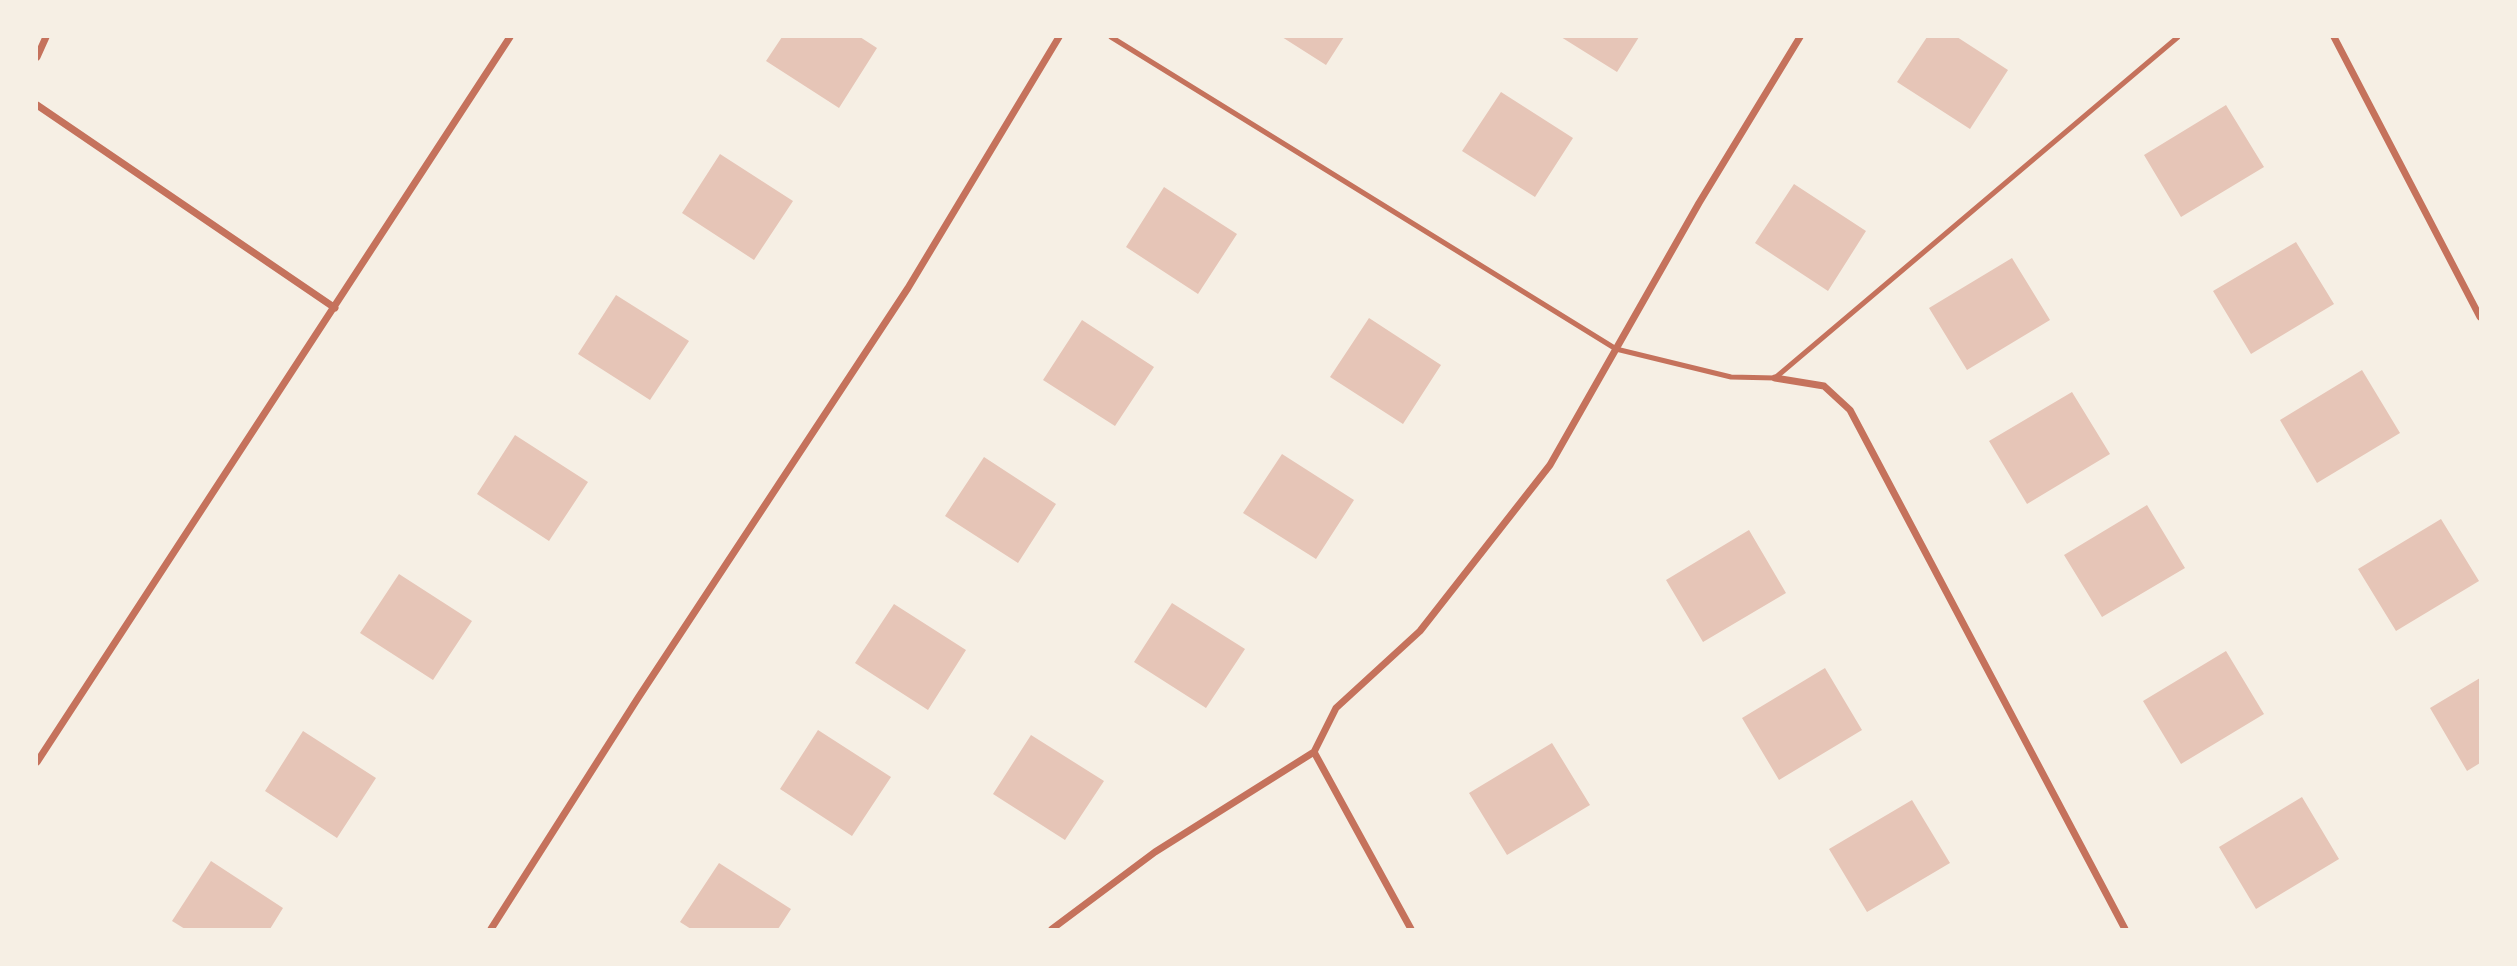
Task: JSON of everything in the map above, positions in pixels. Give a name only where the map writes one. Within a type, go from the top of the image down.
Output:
[{"type":"street","points":[[37,57],[46,37]]},
{"type":"street","points":[[37,762],[510,37]]},
{"type":"street","points":[[491,929],[638,698],[908,288],[1059,37]]},
{"type":"street","points":[[1052,929],[1154,852],[1314,752],[1336,708],[1420,631],[1550,465],[1699,203],[1800,37]]},
{"type":"street","points":[[2333,37],[2480,317]]},
{"type":"street","points":[[37,105],[335,307]]},
{"type":"street","points":[[1775,378],[1824,386],[1850,410],[2125,929]]},
{"type":"street","points":[[1314,752],[1411,929]]},
{"type":"lane","points":[[1111,37],[1616,349],[1731,377],[1775,378],[2178,37]]},
{"type":"building","points":[[782,37],[860,37],[877,48],[839,108],[766,61]]},
{"type":"building","points":[[1282,37],[1344,37],[1326,65]]},
{"type":"building","points":[[1561,37],[1639,37],[1617,72]]},
{"type":"building","points":[[1927,37],[1957,37],[2008,70],[1970,129],[1897,82]]},
{"type":"building","points":[[1501,92],[1573,138],[1535,197],[1462,151]]},
{"type":"building","points":[[2226,105],[2264,167],[2181,217],[2144,155]]},
{"type":"building","points":[[720,154],[793,201],[754,260],[682,213]]},
{"type":"building","points":[[1794,184],[1866,231],[1828,291],[1755,243]]},
{"type":"building","points":[[1164,187],[1237,234],[1198,294],[1126,247]]},
{"type":"building","points":[[2296,242],[2334,304],[2251,354],[2213,291]]},
{"type":"building","points":[[2012,258],[2050,320],[1967,370],[1929,308]]},
{"type":"building","points":[[616,295],[689,341],[650,400],[578,354]]},
{"type":"building","points":[[1369,318],[1441,365],[1403,424],[1330,377]]},
{"type":"building","points":[[1082,320],[1154,367],[1115,426],[1043,380]]},
{"type":"building","points":[[2362,370],[2400,433],[2317,483],[2280,420]]},
{"type":"building","points":[[2072,392],[2110,454],[2027,504],[1989,441]]},
{"type":"building","points":[[515,435],[588,482],[549,541],[477,494]]},
{"type":"building","points":[[1282,454],[1354,500],[1316,559],[1243,513]]},
{"type":"building","points":[[984,457],[1056,504],[1018,563],[945,516]]},
{"type":"building","points":[[2147,505],[2185,568],[2102,617],[2064,555]]},
{"type":"building","points":[[2441,519],[2479,581],[2396,631],[2358,569]]},
{"type":"building","points":[[1749,530],[1786,593],[1703,642],[1666,580]]},
{"type":"building","points":[[399,574],[472,621],[433,680],[360,633]]},
{"type":"building","points":[[1172,603],[1245,649],[1206,708],[1134,662]]},
{"type":"building","points":[[894,604],[966,650],[928,710],[855,663]]},
{"type":"building","points":[[2226,651],[2264,714],[2181,764],[2143,701]]},
{"type":"building","points":[[1825,668],[1862,730],[1779,780],[1742,718]]},
{"type":"building","points":[[2480,678],[2480,763],[2467,771],[2430,708]]},
{"type":"building","points":[[818,730],[891,777],[852,836],[780,789]]},
{"type":"building","points":[[303,731],[376,778],[337,838],[265,791]]},
{"type":"building","points":[[1031,735],[1104,781],[1065,840],[993,794]]},
{"type":"building","points":[[1552,743],[1590,805],[1507,855],[1469,793]]},
{"type":"building","points":[[2302,797],[2339,859],[2256,909],[2219,847]]},
{"type":"building","points":[[1912,800],[1950,863],[1867,912],[1829,849]]},
{"type":"building","points":[[211,861],[283,908],[270,929],[185,929],[172,921]]},
{"type":"building","points":[[719,863],[791,909],[778,929],[691,929],[680,922]]}]
